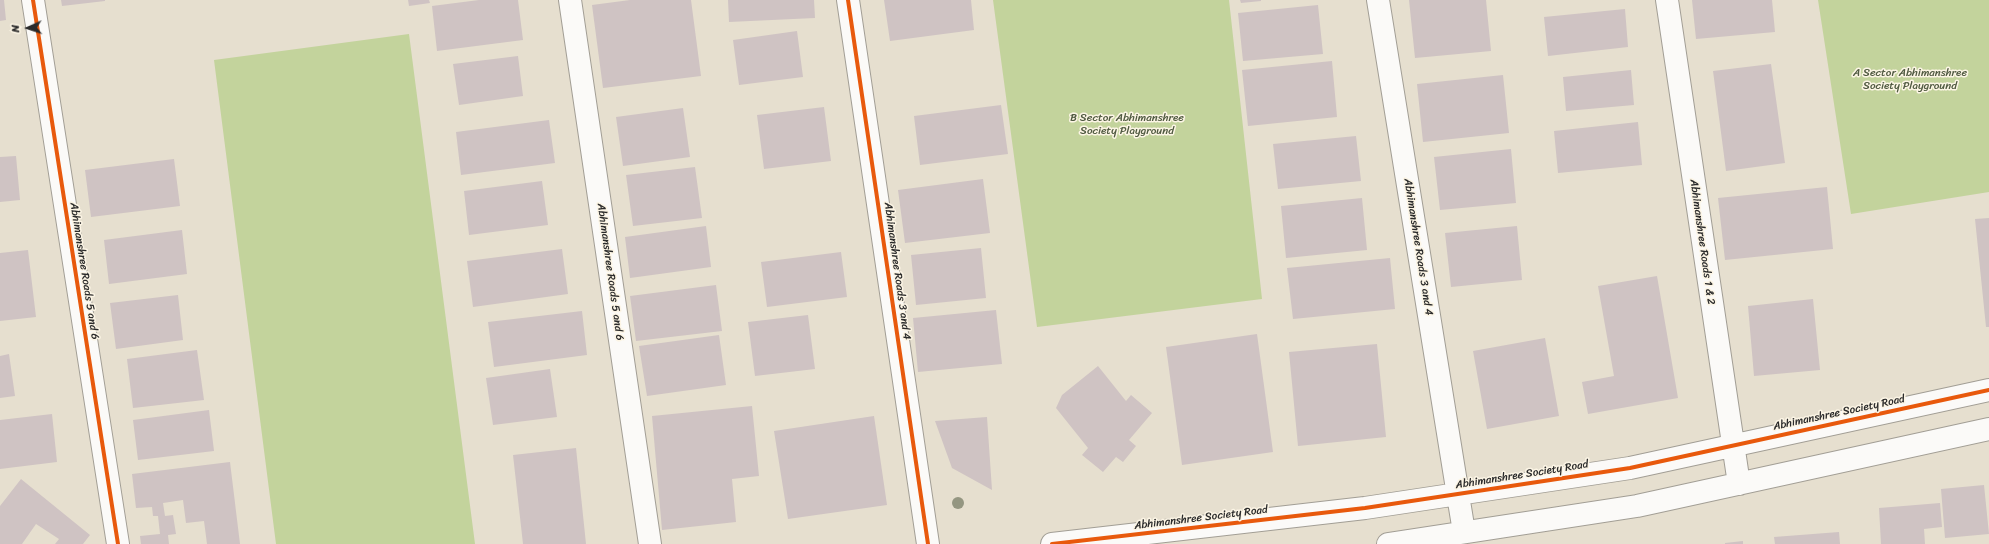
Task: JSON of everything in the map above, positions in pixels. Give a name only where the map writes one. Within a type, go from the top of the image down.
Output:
[{"type":"street","name":"Abhimanshree Roads 5 and 6","points":[[33,0],[118,544]]},
{"type":"street","name":"Abhimanshree Roads 5 and 6","points":[[570,0],[650,544]]},
{"type":"street","name":"Abhimanshree Roads 3 and 4","points":[[848,0],[928,544]]},
{"type":"street","name":"Abhimanshree Roads 3 and 4","points":[[1378,0],[1464,532]]},
{"type":"street","name":"Abhimanshree Roads 1 & 2","points":[[1667,0],[1739,484]]},
{"type":"street","name":"Abhimanshree Society Road","points":[[1052,544],[1364,508],[1630,468],[1989,390]]},
{"type":"street","points":[[1388,544],[1637,506],[1989,430]]},
{"type":"green space","name":"B Sector Abhimanshree Society Playground","points":[[993,0],[1229,0],[1262,299],[1037,327]]},
{"type":"green space","name":"A Sector Abhimanshree Society Playground","points":[[1818,0],[1989,0],[1989,192],[1851,214]]},
{"type":"green space","points":[[409,34],[475,544],[276,544],[214,60]]},
{"type":"building","points":[[0,0],[4,0],[6,20],[0,21]]},
{"type":"building","points":[[61,0],[105,0],[105,1],[62,6]]},
{"type":"building","points":[[408,0],[429,0],[430,3],[409,6]]},
{"type":"building","points":[[479,0],[518,0],[523,40],[437,51],[432,6]]},
{"type":"building","points":[[630,0],[691,0],[701,76],[603,88],[592,5]]},
{"type":"building","points":[[728,0],[814,0],[815,18],[729,22]]},
{"type":"building","points":[[884,0],[971,0],[974,30],[890,41]]},
{"type":"building","points":[[1240,0],[1261,0],[1261,1],[1241,3]]},
{"type":"building","points":[[1409,0],[1486,0],[1491,51],[1415,58]]},
{"type":"building","points":[[1692,0],[1772,0],[1775,32],[1696,39]]},
{"type":"building","points":[[1318,5],[1323,54],[1243,61],[1238,13]]},
{"type":"building","points":[[1625,9],[1628,47],[1548,56],[1544,17]]},
{"type":"building","points":[[797,31],[803,77],[739,85],[733,40]]},
{"type":"building","points":[[518,56],[523,96],[459,105],[453,64]]},
{"type":"building","points":[[1332,61],[1337,117],[1248,126],[1242,70]]},
{"type":"building","points":[[1771,64],[1785,163],[1726,171],[1713,71]]},
{"type":"building","points":[[1631,70],[1634,105],[1566,111],[1563,77]]},
{"type":"building","points":[[1503,75],[1509,133],[1423,142],[1417,84]]},
{"type":"building","points":[[1001,105],[1008,154],[920,165],[914,116]]},
{"type":"building","points":[[824,107],[831,161],[764,169],[757,115]]},
{"type":"building","points":[[683,108],[690,157],[623,166],[616,117]]},
{"type":"building","points":[[549,120],[555,163],[461,175],[456,132]]},
{"type":"building","points":[[1638,122],[1642,165],[1558,173],[1554,131]]},
{"type":"building","points":[[1356,136],[1361,181],[1278,189],[1273,144]]},
{"type":"building","points":[[1511,149],[1516,203],[1440,210],[1434,157]]},
{"type":"building","points":[[16,156],[20,200],[0,202],[0,157]]},
{"type":"building","points":[[174,159],[180,206],[91,217],[85,170]]},
{"type":"building","points":[[695,167],[702,218],[633,226],[626,175]]},
{"type":"building","points":[[983,179],[990,233],[905,243],[898,190]]},
{"type":"building","points":[[542,181],[548,225],[469,235],[464,191]]},
{"type":"building","points":[[1827,187],[1833,249],[1725,260],[1718,198]]},
{"type":"building","points":[[1362,198],[1367,250],[1286,258],[1281,206]]},
{"type":"building","points":[[1989,218],[1989,327],[1986,327],[1975,219]]},
{"type":"building","points":[[706,226],[711,267],[630,278],[625,237]]},
{"type":"building","points":[[1517,226],[1522,280],[1451,287],[1445,233]]},
{"type":"building","points":[[182,230],[187,274],[109,284],[104,240]]},
{"type":"building","points":[[981,248],[986,298],[916,305],[911,255]]},
{"type":"building","points":[[562,249],[568,294],[473,307],[467,261]]},
{"type":"building","points":[[28,250],[36,317],[0,321],[0,253]]},
{"type":"building","points":[[841,252],[847,297],[767,307],[761,262]]},
{"type":"building","points":[[1390,258],[1395,309],[1293,319],[1287,268]]},
{"type":"building","points":[[1657,276],[1678,398],[1588,414],[1582,382],[1614,376],[1598,286]]},
{"type":"building","points":[[716,285],[722,331],[636,341],[630,296]]},
{"type":"building","points":[[178,295],[183,340],[116,349],[110,303]]},
{"type":"building","points":[[1813,299],[1820,370],[1754,376],[1748,306]]},
{"type":"building","points":[[996,310],[1002,364],[918,372],[913,318]]},
{"type":"building","points":[[582,311],[587,355],[494,367],[488,322]]},
{"type":"building","points":[[808,315],[815,369],[755,376],[748,322]]},
{"type":"building","points":[[1257,334],[1273,452],[1182,465],[1166,347]]},
{"type":"building","points":[[719,335],[726,385],[647,396],[639,346]]},
{"type":"building","points":[[1545,338],[1559,416],[1487,429],[1473,351]]},
{"type":"building","points":[[1377,344],[1386,437],[1298,446],[1289,352]]},
{"type":"building","points":[[197,350],[204,400],[133,408],[127,359]]},
{"type":"building","points":[[9,354],[15,396],[0,398],[0,356]]},
{"type":"building","points":[[1098,366],[1126,401],[1131,395],[1152,413],[1129,440],[1136,446],[1123,462],[1116,457],[1103,472],[1082,455],[1088,448],[1056,408],[1062,395]]},
{"type":"building","points":[[550,369],[557,417],[493,425],[486,378]]},
{"type":"building","points":[[752,406],[759,476],[732,479],[736,522],[662,530],[652,416]]},
{"type":"building","points":[[209,410],[214,451],[138,460],[133,420]]},
{"type":"building","points":[[52,414],[57,462],[0,469],[0,420]]},
{"type":"building","points":[[874,416],[887,505],[788,519],[774,431]]},
{"type":"building","points":[[987,417],[992,490],[952,468],[935,421]]},
{"type":"building","points":[[576,448],[586,544],[523,544],[513,455]]},
{"type":"building","points":[[230,462],[240,544],[207,544],[204,521],[186,523],[183,500],[163,503],[165,516],[173,515],[176,534],[168,535],[169,544],[141,544],[140,536],[160,534],[158,516],[153,516],[152,507],[136,508],[132,474]]},
{"type":"building","points":[[21,479],[90,535],[83,544],[55,544],[59,539],[36,524],[22,544],[0,544],[0,506]]},
{"type":"building","points":[[1984,485],[1989,534],[1945,538],[1941,489]]},
{"type":"building","points":[[1940,503],[1942,527],[1924,529],[1925,544],[1881,544],[1879,508]]},
{"type":"building","points":[[1839,532],[1840,544],[1775,544],[1774,537]]},
{"type":"building","points":[[1743,541],[1743,544],[1725,544],[1725,543]]},
{"type":"cycle path","points":[[33,0],[118,544]]},
{"type":"cycle path","points":[[848,0],[928,544]]},
{"type":"cycle path","points":[[1052,544],[1365,508],[1630,468],[1989,390]]}]
